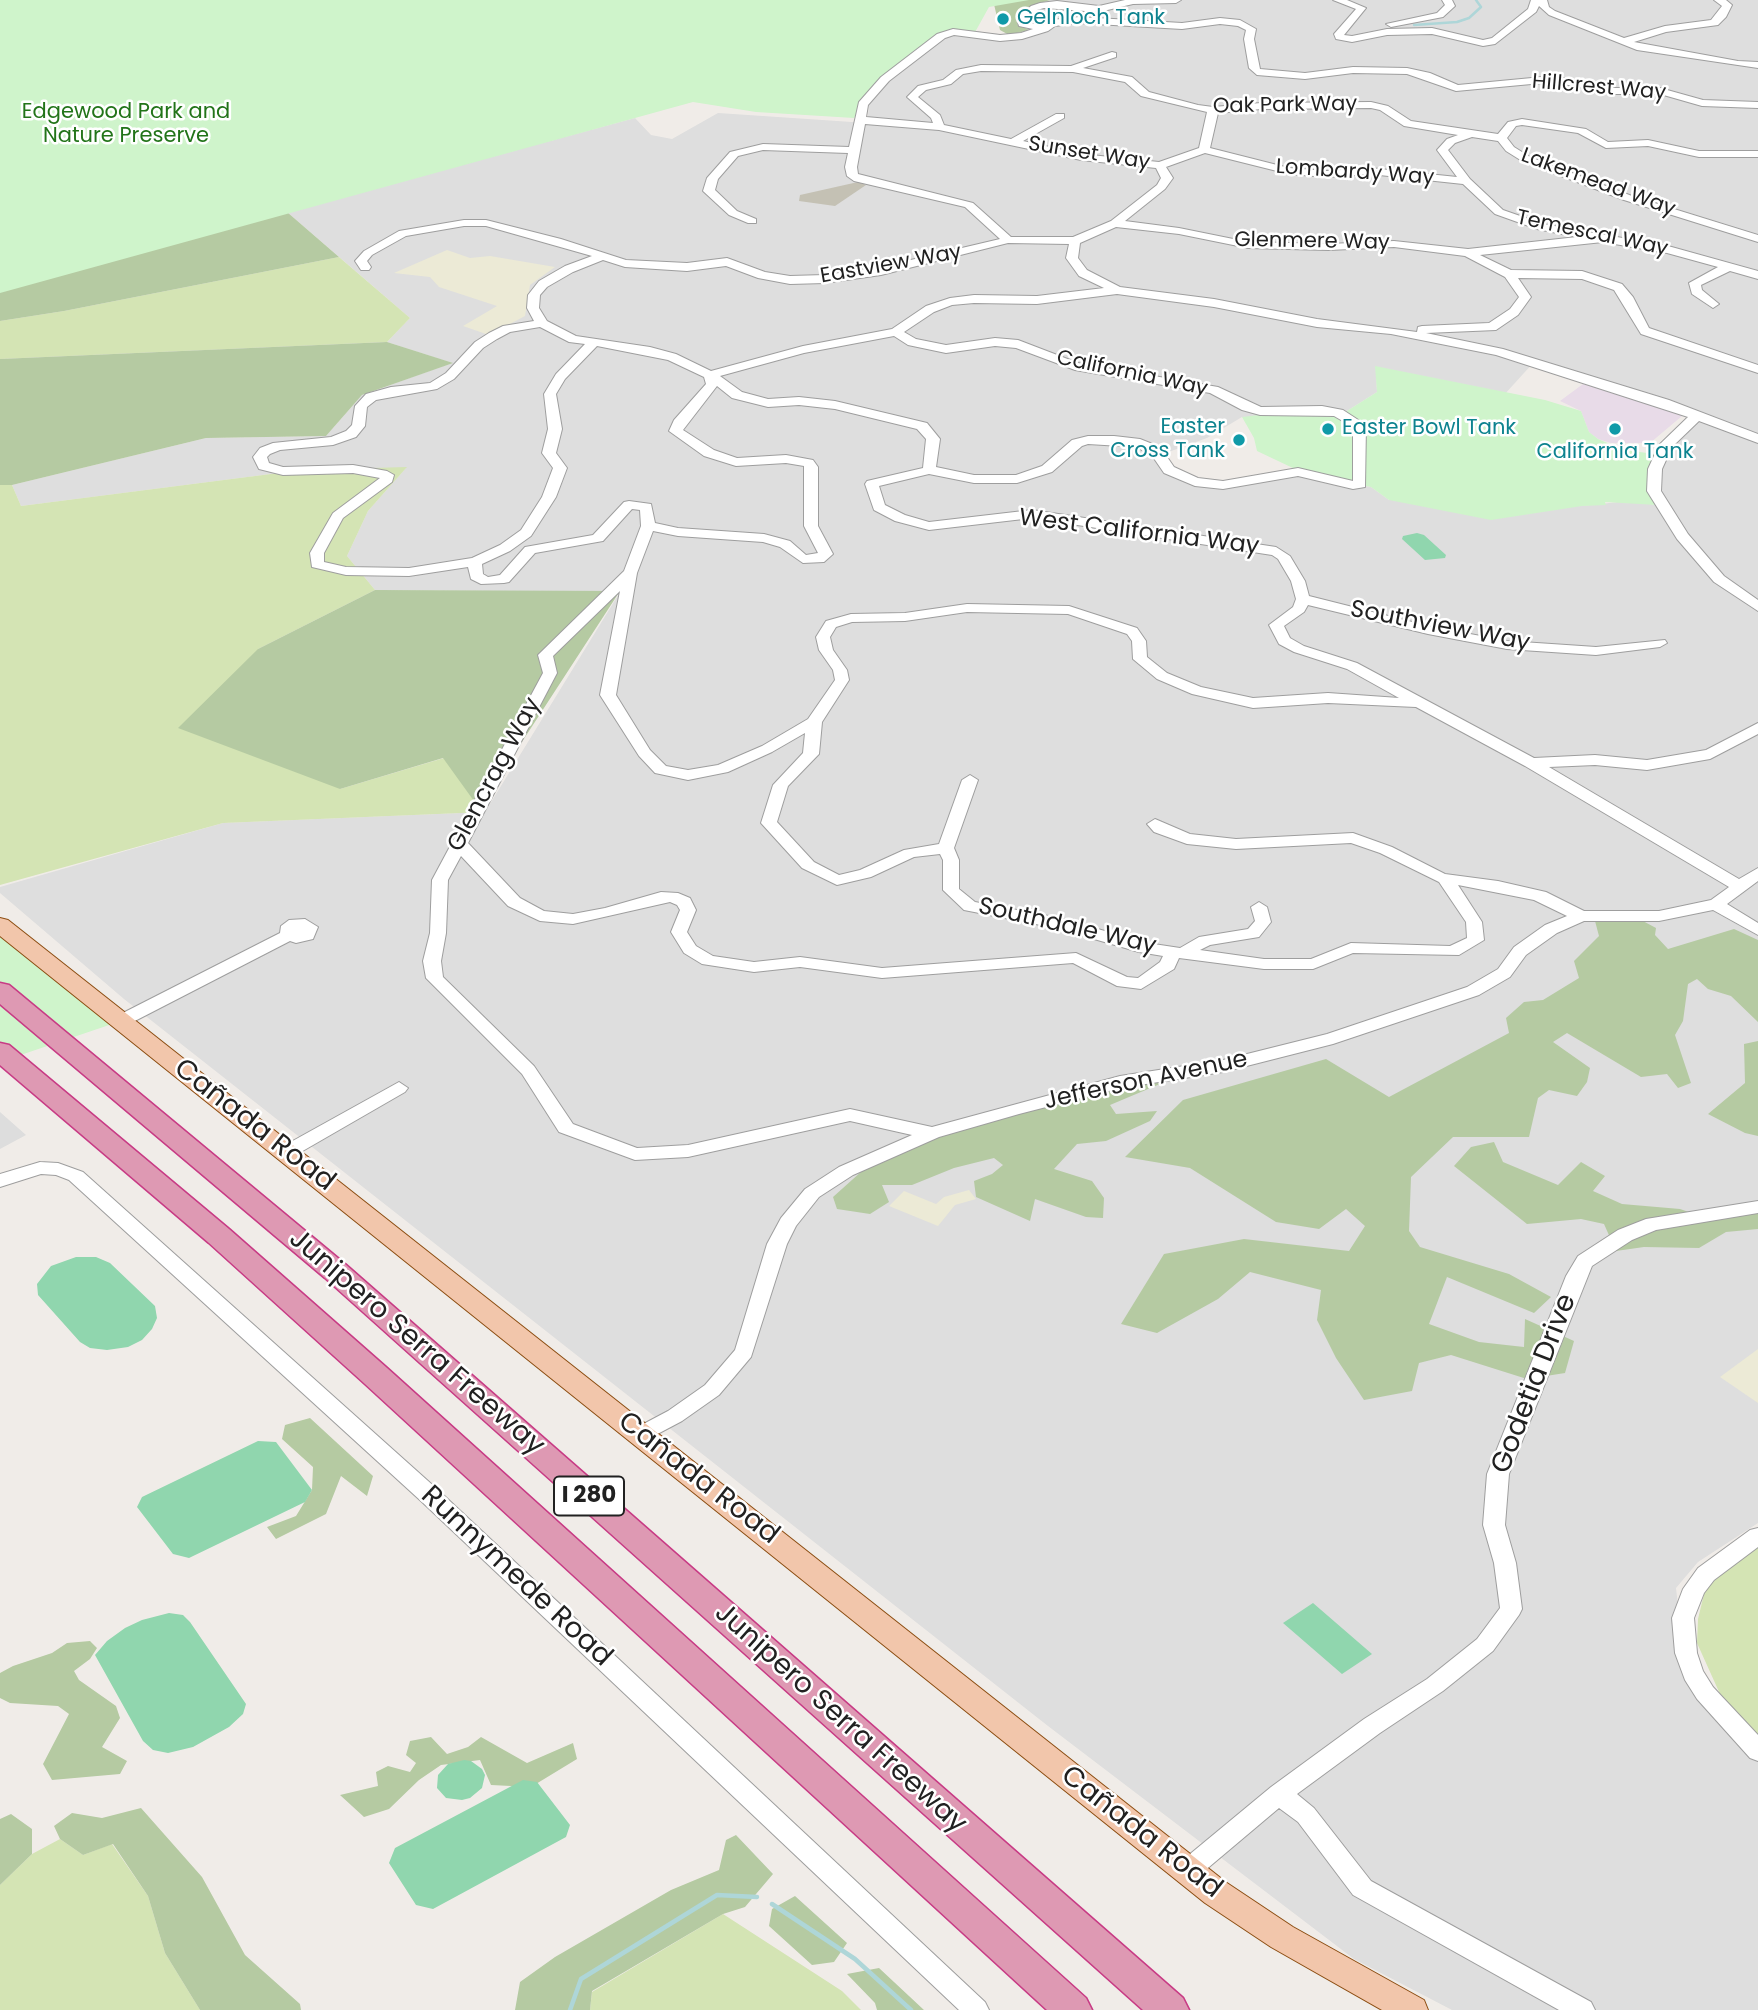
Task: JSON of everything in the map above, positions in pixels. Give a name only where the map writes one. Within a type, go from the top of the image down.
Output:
[{"type":"highway","name":"Junipero Serra Freeway","points":[[0,991],[335,1271],[1170,2010]]},
{"type":"highway","name":"Junipero Serra Freeway","points":[[0,1051],[219,1236],[376,1376],[1073,2010]]},
{"type":"main road","name":"Cañada Road","points":[[0,925],[1187,1871],[1282,1937],[1412,2010]]},
{"type":"street","points":[[1044,29],[1023,24],[1022,19],[1034,8],[1043,5],[1099,9],[1133,1],[1176,0]]},
{"type":"street","points":[[1338,0],[1361,8],[1339,34],[1340,37],[1352,39],[1387,32],[1432,31],[1483,43],[1495,41],[1533,10],[1536,0]]},
{"type":"street","points":[[1387,32],[1384,27],[1389,25],[1440,15],[1450,6],[1447,0]]},
{"type":"street","points":[[1542,0],[1545,8],[1552,13],[1641,48],[1758,65]]},
{"type":"street","points":[[1625,41],[1665,29],[1714,23],[1723,15],[1727,5],[1719,0]]},
{"type":"street","name":"Hillcrest Way","points":[[1008,240],[969,205],[858,179],[851,172],[863,104],[873,90],[941,36],[954,33],[1000,38],[1022,36],[1064,20],[1181,26],[1230,21],[1251,29],[1250,48],[1257,72],[1305,76],[1353,70],[1407,71],[1426,75],[1455,88],[1553,79],[1615,91],[1660,91],[1702,103],[1758,105]]},
{"type":"street","points":[[1073,69],[1089,61],[1112,55]]},
{"type":"street","name":"Oak Park Way","points":[[939,127],[936,117],[912,97],[922,88],[947,82],[960,72],[981,68],[1073,69],[1128,79],[1145,94],[1213,110],[1358,104],[1384,108],[1401,122],[1408,124],[1500,138]]},
{"type":"street","points":[[1160,165],[1204,150],[1213,110]]},
{"type":"street","points":[[1014,142],[1060,116]]},
{"type":"street","name":"Sunset Way","points":[[859,120],[939,127],[966,135],[1014,142],[1081,157],[1160,165],[1167,178],[1161,187],[1115,223],[1075,241]]},
{"type":"street","name":"Lakemead Way","points":[[1758,154],[1699,153],[1648,143],[1606,145],[1569,128],[1522,122],[1512,124],[1500,138],[1525,159],[1628,198],[1758,239]]},
{"type":"street","name":"Temescal Way","points":[[1469,134],[1451,141],[1442,150],[1465,181],[1499,212],[1541,227],[1606,238],[1730,266],[1758,275]]},
{"type":"street","points":[[752,221],[733,213],[709,191],[713,178],[734,154],[764,147],[853,150]]},
{"type":"street","name":"Lombardy Way","points":[[1204,150],[1289,171],[1335,174],[1370,171],[1465,181]]},
{"type":"street","name":"Eastview Way","points":[[365,267],[361,261],[368,253],[403,233],[443,224],[486,223],[557,241],[625,263],[687,267],[727,262],[762,275],[790,280],[825,279],[881,271],[1008,240]]},
{"type":"street","name":"Glenmere Way","points":[[1115,223],[1179,231],[1248,245],[1329,247],[1394,244],[1468,253]]},
{"type":"street","points":[[1468,253],[1522,245],[1606,238]]},
{"type":"street","points":[[1008,240],[1075,241],[1072,258],[1083,273],[1117,290]]},
{"type":"street","points":[[1468,253],[1509,274],[1582,275],[1601,280],[1618,287],[1627,296],[1638,323],[1645,331],[1758,369]]},
{"type":"street","points":[[600,257],[569,269],[543,284],[534,295],[533,308],[542,323],[573,339],[592,344],[646,350],[672,357],[710,375],[737,395],[768,403],[799,401],[835,405],[922,426],[933,439],[929,470]]},
{"type":"street","points":[[1713,304],[1696,290],[1695,283],[1730,266]]},
{"type":"street","points":[[1391,330],[1492,327],[1514,312],[1525,297],[1509,274]]},
{"type":"street","points":[[710,375],[803,350],[896,332],[930,309],[950,302],[974,299],[1037,300],[1117,290],[1213,303],[1317,323],[1391,330],[1499,352],[1664,402],[1758,439]]},
{"type":"street","points":[[542,323],[524,325],[493,336],[479,345],[450,376],[433,386],[391,391],[371,397],[361,406],[358,426],[351,434],[333,441],[278,446],[265,451],[260,457],[264,466],[283,471],[353,469],[387,475],[382,484],[338,516],[317,554],[317,564],[322,568],[346,571],[409,572],[475,562],[505,548],[526,533],[550,497],[559,468],[549,453],[555,429],[550,409],[550,394],[560,377],[592,344]]},
{"type":"street","name":"California Way","points":[[896,332],[912,342],[946,349],[1007,342],[1075,366],[1213,390],[1237,403],[1261,411],[1322,410],[1338,413],[1350,418],[1360,429],[1361,481],[1357,485],[1298,472],[1223,485],[1195,482],[1170,470],[1150,448],[1140,443],[1114,440],[1088,440],[1077,443],[1047,469],[1017,479],[974,479],[929,470]]},
{"type":"street","points":[[475,562],[477,579],[504,579],[519,558],[530,550],[598,538],[629,505],[642,505],[648,509],[648,526],[678,533],[764,538],[785,544],[803,559],[819,559],[826,554],[811,526],[811,467],[808,463],[786,459],[736,462],[709,453],[676,431],[679,423],[712,384],[710,375]]},
{"type":"street","points":[[1697,415],[1666,446],[1656,469],[1654,491],[1682,536],[1719,579],[1758,607]]},
{"type":"street","name":"West California Way","points":[[929,470],[872,484],[879,507],[900,518],[929,526],[1032,514],[1139,532],[1263,547],[1283,556],[1298,581],[1303,599]]},
{"type":"street","name":"Glencrag Way","points":[[648,526],[630,573],[545,655],[550,673],[440,880],[438,933],[432,961],[435,978],[528,1070],[566,1128],[635,1154],[688,1151],[850,1115],[932,1133]]},
{"type":"street","points":[[630,573],[608,695],[644,753],[661,770],[688,775],[722,769],[768,749],[814,722],[842,680],[841,670],[826,650],[823,637],[831,624],[850,618],[905,617],[967,608],[1069,610],[1132,631],[1139,641],[1140,659],[1162,677],[1197,691],[1253,703],[1328,698],[1418,703]]},
{"type":"street","points":[[1303,599],[1298,608],[1276,625],[1284,640],[1299,649],[1352,666],[1531,763],[1739,886]]},
{"type":"street","name":"Southview Way","points":[[1303,599],[1428,631],[1507,645],[1596,651],[1660,643]]},
{"type":"street","points":[[814,722],[811,754],[781,785],[769,823],[808,864],[837,880],[865,874],[910,853],[946,848],[970,780]]},
{"type":"street","points":[[1531,763],[1595,760],[1647,765],[1710,754],[1758,729]]},
{"type":"street","points":[[1155,824],[1160,829],[1187,839],[1236,844],[1353,838],[1386,850],[1445,879],[1498,886],[1540,896],[1581,916]]},
{"type":"street","points":[[459,844],[514,902],[540,916],[573,919],[607,913],[661,897],[672,897],[684,902],[688,910],[679,932],[690,950],[708,960],[754,967],[800,962],[882,973],[1076,958],[1123,982],[1141,984],[1168,965],[1178,953],[1205,941],[1254,933],[1263,922],[1259,907]]},
{"type":"street","name":"Southdale Way","points":[[946,848],[951,860],[951,890],[970,906],[1059,923],[1145,947],[1264,964],[1312,964],[1351,948],[1453,951],[1476,940],[1474,922],[1445,879]]},
{"type":"street","name":"Jefferson Avenue","points":[[641,1434],[675,1416],[712,1390],[744,1352],[777,1244],[788,1223],[812,1193],[846,1171],[932,1133],[1120,1082],[1273,1055],[1473,991],[1504,973],[1520,951],[1551,929],[1581,916],[1659,916],[1716,904],[1758,873]]},
{"type":"street","points":[[1716,904],[1758,930]]},
{"type":"street","points":[[121,1021],[289,935]]},
{"type":"street","points":[[288,1152],[399,1088]]},
{"type":"street","name":"Runnymede Road","points":[[0,1181],[40,1168],[67,1171],[83,1181],[429,1495],[976,2010]]},
{"type":"street","name":"Godetia Drive","points":[[1187,1871],[1279,1794],[1372,1726],[1435,1685],[1485,1645],[1511,1609],[1505,1563],[1494,1525],[1498,1474],[1576,1276],[1585,1261],[1616,1240],[1653,1224],[1758,1207]]},
{"type":"street","points":[[1758,1536],[1706,1574],[1694,1589],[1683,1618],[1686,1653],[1693,1674],[1704,1693],[1758,1751]]},
{"type":"street","points":[[1279,1794],[1306,1815],[1340,1864],[1363,1888],[1583,2010]]},
{"type":"shaded area","points":[[1050,0],[1758,0],[1758,1523],[1698,1562],[1676,1588],[1686,1677],[1758,1753],[1758,2010],[1452,2010],[1354,1959],[1048,1726],[124,999],[0,893],[0,887],[223,823],[485,812],[620,592],[375,590],[347,556],[368,511],[406,468],[302,470],[21,506],[12,485],[206,438],[326,436],[362,395],[452,363],[387,342],[410,318],[287,212],[635,118],[651,135],[672,139],[718,113],[867,123],[872,80],[940,32],[963,30],[1009,35],[1028,30],[1017,24],[1018,10]],"holes":[[[1534,362],[1692,413],[1670,443],[1655,454],[1647,473],[1648,488],[1656,505],[1628,501],[1582,506],[1389,500],[1371,487],[1341,481],[1322,473],[1295,469],[1222,484],[1189,482],[1167,470],[1163,454],[1207,438],[1242,417],[1339,416],[1377,392],[1376,372],[1504,395]]]},
{"type":"shaded area","points":[[858,182],[866,185],[835,206],[799,201],[800,195]]},
{"type":"shaded area","points":[[447,250],[470,258],[490,256],[555,267],[530,285],[525,316],[489,335],[463,326],[497,306],[439,287],[430,277],[394,273]]},
{"type":"shaded area","points":[[1583,384],[1675,411],[1682,416],[1650,443],[1611,443],[1598,439],[1589,432],[1581,411],[1560,401]]},
{"type":"shaded area","points":[[0,1112],[26,1135],[0,1149]]},
{"type":"shaded area","points":[[969,1190],[976,1199],[955,1205],[938,1226],[889,1206],[904,1191],[936,1204],[944,1197]]},
{"type":"shaded area","points":[[1758,1349],[1758,1403],[1720,1377]]},
{"type":"green space","name":"Edgewood Park and Nature Preserve","points":[[0,0],[1029,0],[989,7],[974,34],[941,36],[869,95],[854,118],[756,112],[693,102],[0,293]]},
{"type":"green space","points":[[993,0],[1050,0],[1019,10],[1017,24],[1029,30],[1009,35],[1000,30]]},
{"type":"green space","points":[[384,186],[287,212],[339,257],[0,321],[0,239]]},
{"type":"green space","points":[[339,257],[410,318],[387,342],[0,359],[0,321]]},
{"type":"green space","points":[[387,342],[453,363],[362,395],[326,436],[206,438],[12,485],[0,485],[0,359]]},
{"type":"green space","points":[[1375,366],[1545,400],[1581,411],[1589,432],[1598,439],[1624,450],[1655,454],[1647,473],[1648,488],[1657,505],[1605,502],[1606,505],[1582,506],[1491,520],[1389,500],[1371,487],[1341,481],[1322,473],[1295,469],[1257,451],[1254,438],[1242,417],[1268,414],[1339,416],[1377,392]]},
{"type":"green space","points":[[407,467],[368,511],[347,556],[375,590],[258,649],[340,789],[444,758],[485,812],[223,823],[0,885],[0,485],[12,485],[21,506],[302,470]]},
{"type":"green space","points":[[1417,533],[1424,535],[1446,555],[1445,558],[1425,560],[1402,539],[1403,536]]},
{"type":"green space","points":[[375,590],[620,591],[479,808],[443,758],[340,789],[178,728],[258,649]]},
{"type":"green space","points":[[1641,920],[1656,928],[1655,935],[1668,949],[1734,929],[1758,940],[1758,1022],[1731,996],[1708,989],[1697,979],[1688,984],[1683,1021],[1675,1035],[1691,1083],[1678,1088],[1667,1074],[1641,1077],[1567,1033],[1553,1042],[1590,1068],[1587,1082],[1577,1096],[1549,1090],[1538,1098],[1529,1137],[1453,1137],[1411,1177],[1409,1231],[1420,1247],[1509,1274],[1551,1297],[1534,1313],[1447,1277],[1429,1324],[1479,1342],[1524,1347],[1525,1319],[1574,1341],[1565,1373],[1527,1379],[1451,1355],[1419,1363],[1412,1391],[1364,1400],[1336,1358],[1317,1320],[1321,1290],[1250,1272],[1218,1299],[1157,1333],[1121,1324],[1164,1254],[1244,1239],[1349,1251],[1365,1226],[1346,1209],[1319,1229],[1276,1222],[1190,1168],[1125,1157],[1183,1100],[1326,1059],[1389,1097],[1509,1033],[1506,1018],[1524,1002],[1543,1000],[1579,978],[1574,961],[1599,936],[1595,921]]},
{"type":"green space","points":[[0,925],[121,1021],[0,1062]]},
{"type":"green space","points":[[1758,1041],[1758,1136],[1745,1133],[1708,1114],[1745,1083],[1744,1044]]},
{"type":"green space","points":[[1141,1074],[1160,1084],[1110,1105],[1116,1114],[1157,1111],[1150,1121],[1106,1141],[1077,1144],[1054,1169],[1092,1181],[1104,1198],[1103,1218],[1086,1217],[1035,1199],[1030,1221],[976,1197],[974,1181],[992,1174],[1003,1165],[994,1158],[954,1168],[912,1185],[882,1185],[889,1202],[870,1214],[837,1209],[833,1197],[862,1171],[936,1137]]},
{"type":"green space","points":[[1494,1142],[1503,1162],[1558,1185],[1581,1162],[1605,1176],[1593,1191],[1622,1204],[1680,1209],[1712,1220],[1758,1212],[1758,1229],[1726,1232],[1699,1248],[1644,1247],[1616,1251],[1604,1224],[1581,1219],[1527,1224],[1454,1166],[1471,1147]]},
{"type":"green space","points":[[76,1257],[96,1257],[110,1263],[155,1306],[157,1318],[142,1340],[128,1347],[107,1350],[90,1348],[80,1342],[38,1295],[37,1284],[51,1266]]},
{"type":"green space","points":[[310,1418],[373,1476],[367,1496],[341,1476],[326,1514],[276,1539],[267,1527],[296,1516],[312,1490],[313,1467],[282,1439],[285,1425]]},
{"type":"green space","points":[[258,1441],[276,1442],[312,1490],[305,1502],[189,1558],[173,1554],[137,1507],[142,1497]]},
{"type":"green space","points":[[1758,1545],[1758,1736],[1720,1694],[1697,1643],[1698,1619],[1705,1590],[1734,1561]]},
{"type":"green space","points":[[1313,1603],[1372,1654],[1342,1674],[1283,1623]]},
{"type":"green space","points":[[169,1613],[183,1615],[190,1622],[246,1704],[243,1714],[229,1727],[193,1747],[168,1753],[153,1750],[143,1741],[95,1655],[107,1641],[125,1628]]},
{"type":"green space","points":[[90,1641],[97,1648],[90,1659],[74,1671],[79,1680],[116,1706],[120,1718],[102,1747],[127,1761],[120,1774],[52,1780],[43,1764],[69,1714],[58,1706],[10,1703],[0,1698],[0,1673],[52,1653],[67,1643]]},
{"type":"green space","points":[[431,1737],[447,1754],[468,1747],[481,1737],[527,1763],[573,1743],[577,1759],[531,1787],[491,1785],[480,1760],[441,1765],[419,1780],[389,1809],[364,1817],[340,1795],[378,1786],[376,1772],[388,1766],[410,1772],[416,1763],[406,1755],[410,1741]]},
{"type":"green space","points":[[471,1761],[482,1769],[485,1775],[482,1788],[470,1798],[446,1798],[437,1788],[438,1775],[448,1764]]},
{"type":"green space","points":[[523,1780],[537,1782],[570,1825],[566,1837],[433,1909],[416,1905],[389,1863],[395,1848]]},
{"type":"green space","points":[[141,1808],[202,1877],[245,1955],[300,2004],[301,2010],[200,2010],[165,1953],[148,1896],[113,1844],[83,1855],[60,1839],[54,1826],[72,1813],[102,1818]]},
{"type":"green space","points":[[11,1814],[32,1829],[32,1854],[0,1885],[0,1819]]},
{"type":"green space","points":[[736,1835],[773,1874],[745,1907],[723,1914],[592,1991],[590,2010],[515,2010],[520,1982],[555,1957],[671,1890],[719,1870],[726,1840]]},
{"type":"green space","points":[[60,1839],[83,1855],[112,1844],[148,1896],[165,1953],[200,2010],[0,2010],[0,1885],[32,1854]]},
{"type":"green space","points":[[795,1896],[847,1943],[834,1962],[812,1965],[769,1926],[772,1909]]},
{"type":"green space","points":[[723,1914],[842,1991],[861,2010],[590,2010],[592,1992]]},
{"type":"green space","points":[[879,1968],[924,2010],[877,2010],[875,2003],[847,1974]]},
{"type":"waterway","points":[[1414,25],[1457,22],[1469,18],[1481,7],[1476,0]]},
{"type":"waterway","points":[[570,2010],[581,1979],[717,1895],[757,1897]]},
{"type":"waterway","points":[[772,1904],[855,1959],[911,2010]]},
{"type":"place","name":"Gelnloch Tank","points":[[1003,19]]},
{"type":"place","name":"Easter Bowl Tank","points":[[1328,429]]},
{"type":"place","name":"California Tank","points":[[1615,429]]},
{"type":"place","name":"Easter Cross Tank","points":[[1239,440]]}]
